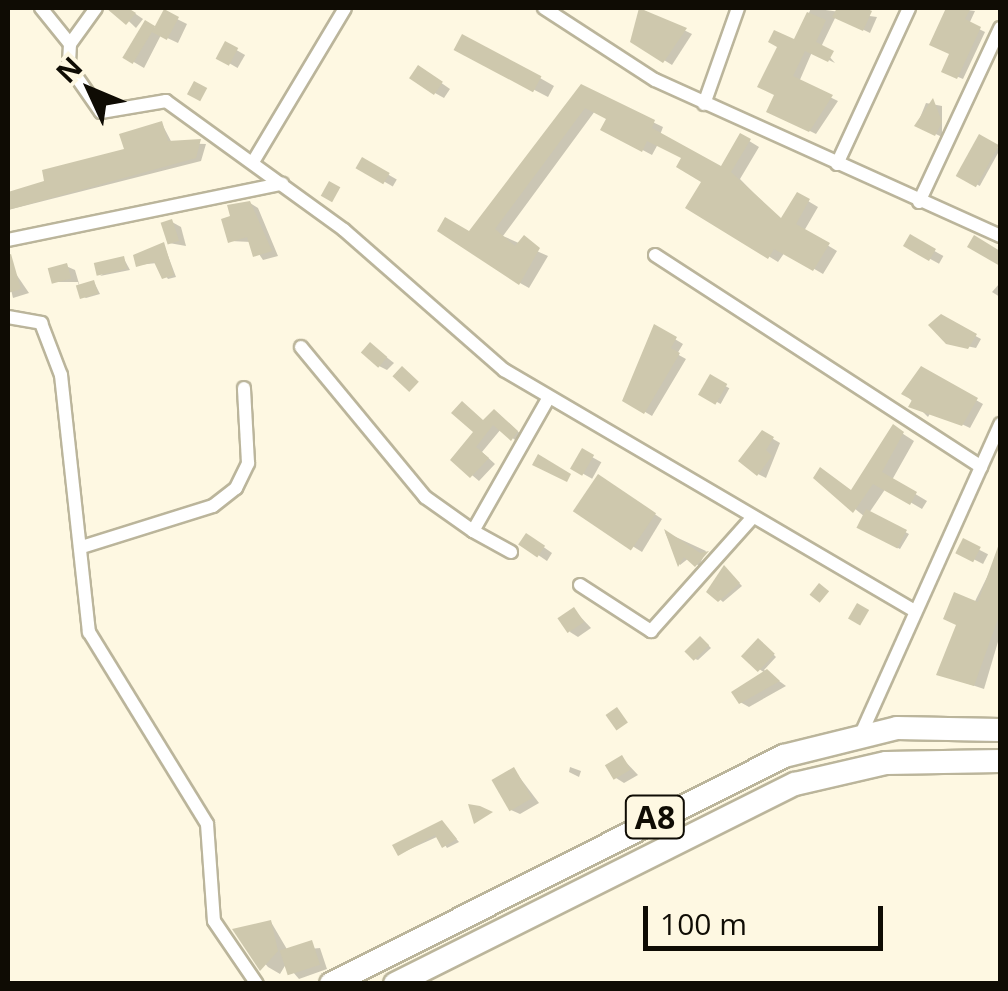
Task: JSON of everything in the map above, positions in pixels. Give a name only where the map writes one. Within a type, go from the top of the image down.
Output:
[{"type":"highway","name":"A8","points":[[331,984],[730,780],[861,734],[1000,730]]},
{"type":"highway","name":"A8","points":[[396,984],[796,784],[886,762],[1000,761]]},
{"type":"street","points":[[41,8],[70,44],[73,78],[101,112],[166,101],[282,184],[471,346],[548,399],[916,611]]},
{"type":"street","points":[[70,44],[96,8]]},
{"type":"street","points":[[253,162],[345,8]]},
{"type":"street","points":[[544,8],[704,104],[1000,236]]},
{"type":"street","points":[[704,104],[738,8]]},
{"type":"street","points":[[836,164],[910,8]]},
{"type":"street","points":[[919,202],[1000,28]]},
{"type":"street","points":[[8,240],[282,184]]},
{"type":"street","points":[[655,255],[981,467]]},
{"type":"street","points":[[8,317],[25,313],[48,333],[85,546],[90,632],[207,824],[214,922],[256,984]]},
{"type":"street","points":[[301,347],[426,497],[512,552]]},
{"type":"street","points":[[85,546],[213,506],[236,488],[248,464],[244,388]]},
{"type":"street","points":[[474,531],[548,399]]},
{"type":"street","points":[[861,734],[1000,424]]},
{"type":"street","points":[[580,585],[651,631],[753,517]]},
{"type":"building","points":[[106,8],[128,8],[136,13],[126,25]]},
{"type":"building","points":[[639,8],[687,28],[663,63],[630,42]]},
{"type":"building","points":[[837,8],[872,11],[863,31],[832,17]]},
{"type":"building","points":[[946,8],[971,8],[965,19],[981,27],[957,79],[941,72],[949,54],[929,45]]},
{"type":"building","points":[[164,9],[179,17],[167,40],[152,32]]},
{"type":"building","points":[[807,12],[826,20],[816,42],[834,51],[828,62],[805,51],[793,76],[833,95],[809,132],[766,112],[774,95],[757,87],[777,47],[768,42],[774,30],[794,39]]},
{"type":"building","points":[[145,20],[155,26],[133,64],[122,58]]},
{"type":"building","points":[[462,34],[541,76],[533,92],[454,50]]},
{"type":"building","points":[[225,41],[238,48],[229,66],[216,59]]},
{"type":"building","points":[[418,65],[443,82],[434,95],[409,78]]},
{"type":"building","points":[[194,81],[207,88],[200,101],[187,94]]},
{"type":"building","points":[[581,84],[655,120],[652,128],[721,166],[740,133],[751,139],[731,172],[781,218],[797,192],[810,199],[796,224],[830,243],[813,271],[774,249],[768,259],[685,208],[701,182],[676,167],[681,158],[647,141],[642,152],[600,130],[606,119],[585,108],[495,229],[515,246],[524,235],[540,248],[519,285],[437,231],[445,217],[469,231]]},
{"type":"building","points":[[933,98],[942,122],[935,136],[914,126]]},
{"type":"building","points":[[162,121],[168,141],[201,139],[196,158],[8,210],[8,192],[44,181],[42,170],[124,149],[119,134]]},
{"type":"building","points":[[979,134],[999,145],[976,187],[956,176]]},
{"type":"building","points":[[362,157],[390,173],[383,184],[356,168]]},
{"type":"building","points":[[329,181],[340,187],[332,202],[321,196]]},
{"type":"building","points":[[250,201],[272,251],[253,257],[247,237],[228,243],[221,219],[230,216],[227,205]]},
{"type":"building","points":[[172,219],[179,241],[168,245],[161,223]]},
{"type":"building","points":[[910,234],[936,249],[929,261],[903,246]]},
{"type":"building","points":[[974,235],[1000,251],[1000,266],[967,247]]},
{"type":"building","points":[[164,242],[174,275],[162,279],[154,262],[136,267],[133,255]]},
{"type":"building","points":[[11,254],[21,289],[8,293],[8,255]]},
{"type":"building","points":[[124,256],[127,269],[97,276],[94,263]]},
{"type":"building","points":[[67,263],[71,278],[52,284],[48,268]]},
{"type":"building","points":[[94,280],[98,293],[80,299],[76,286]]},
{"type":"building","points":[[941,314],[977,334],[968,349],[946,344],[928,325]]},
{"type":"building","points":[[654,324],[677,337],[671,348],[680,353],[644,414],[622,401]]},
{"type":"building","points":[[370,342],[387,357],[378,368],[361,353]]},
{"type":"building","points":[[402,366],[419,382],[409,392],[392,376]]},
{"type":"building","points":[[921,366],[978,398],[962,426],[908,407],[912,400],[901,394]]},
{"type":"building","points":[[710,374],[727,384],[715,405],[698,395]]},
{"type":"building","points":[[462,401],[483,420],[494,409],[518,431],[511,441],[493,425],[476,447],[489,458],[470,478],[450,460],[473,432],[451,413]]},
{"type":"building","points":[[893,424],[904,432],[882,472],[917,492],[910,505],[873,484],[853,513],[813,478],[820,467],[851,490]]},
{"type":"building","points":[[762,430],[774,437],[766,450],[772,456],[757,476],[738,461]]},
{"type":"building","points":[[582,448],[594,455],[582,476],[570,469]]},
{"type":"building","points":[[538,454],[571,474],[567,482],[532,465]]},
{"type":"building","points":[[598,474],[656,513],[631,550],[573,511]]},
{"type":"building","points":[[866,509],[907,530],[897,549],[856,528]]},
{"type":"building","points":[[664,529],[700,553],[709,551],[695,567],[684,557],[678,567]]},
{"type":"building","points":[[526,533],[545,546],[537,557],[518,545]]},
{"type":"building","points":[[963,538],[981,547],[973,562],[955,553]]},
{"type":"building","points":[[1000,541],[1000,613],[974,686],[936,675],[956,625],[943,619],[954,592],[978,602]]},
{"type":"building","points":[[724,565],[740,583],[718,602],[706,592]]},
{"type":"building","points":[[819,583],[829,591],[820,603],[810,595]]},
{"type":"building","points":[[857,603],[869,610],[860,626],[848,619]]},
{"type":"building","points":[[574,607],[584,622],[567,633],[557,618]]},
{"type":"building","points":[[700,636],[709,645],[694,661],[684,652]]},
{"type":"building","points":[[758,638],[775,654],[758,672],[741,656]]},
{"type":"building","points":[[767,669],[780,681],[739,704],[731,692]]},
{"type":"building","points":[[617,707],[628,723],[616,731],[606,715]]},
{"type":"building","points":[[622,755],[631,770],[614,780],[605,765]]},
{"type":"building","points":[[514,767],[532,798],[509,811],[491,780]]},
{"type":"building","points":[[468,804],[480,806],[493,812],[474,824]]},
{"type":"building","points":[[442,820],[457,839],[442,848],[435,835],[398,856],[392,845]]},
{"type":"building","points":[[271,920],[278,951],[260,971],[232,929]]},
{"type":"building","points":[[312,940],[320,965],[288,975],[280,951]]}]
